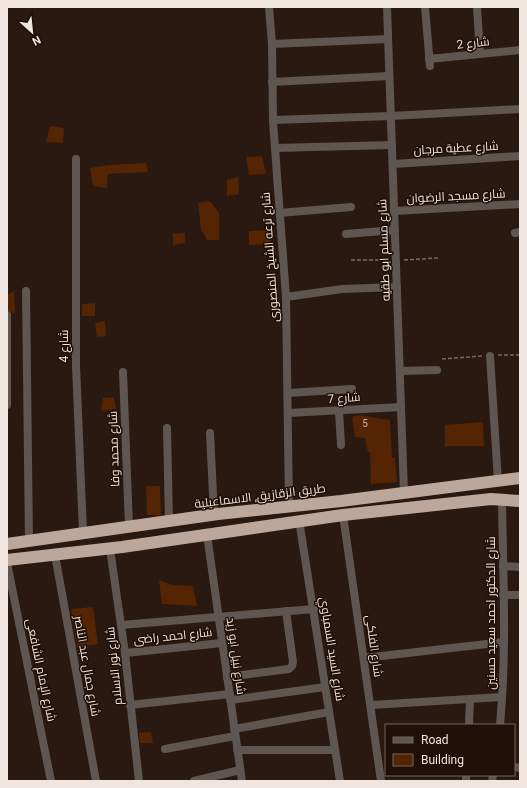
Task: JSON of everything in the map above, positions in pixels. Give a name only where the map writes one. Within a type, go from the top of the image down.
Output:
[{"type":"highway","name":"طريق الزقازيق, الاسماعيلية","points":[[7,544],[214,515],[404,493],[498,480],[519,479]]},
{"type":"highway","points":[[7,560],[106,549],[299,520],[491,499],[518,500]]},
{"type":"highway","points":[[101,531],[106,549]]},
{"type":"highway","points":[[61,554],[67,536]]},
{"type":"street","name":"شارع ترعه الشيخ المنصورى","points":[[269,7],[272,44],[273,120],[286,297],[289,507]]},
{"type":"street","name":"شارع مسلم ابو طقيه","points":[[387,7],[404,493]]},
{"type":"street","name":"شارع 2","points":[[425,7],[430,63],[480,54],[520,50]]},
{"type":"street","points":[[477,7],[480,54]]},
{"type":"street","points":[[272,44],[388,39]]},
{"type":"street","points":[[272,82],[389,76]]},
{"type":"street","points":[[273,120],[391,116],[520,109]]},
{"type":"street","points":[[275,148],[392,145]]},
{"type":"street","name":"شارع عطية مرجان","points":[[392,164],[520,156]]},
{"type":"street","name":"شارع 4","points":[[76,159],[76,365],[82,533]]},
{"type":"street","name":"شارع مسجد الرضوان","points":[[394,211],[520,204]]},
{"type":"street","points":[[279,213],[351,207]]},
{"type":"street","points":[[346,234],[395,230]]},
{"type":"street","points":[[286,297],[342,289],[397,287]]},
{"type":"street","points":[[26,290],[30,541]]},
{"type":"street","points":[[7,314],[7,405]]},
{"type":"street","points":[[490,356],[498,480]]},
{"type":"street","points":[[400,371],[437,370]]},
{"type":"street","name":"شارع محمد وفا","points":[[123,372],[129,526]]},
{"type":"street","points":[[288,393],[352,389]]},
{"type":"street","name":"شارع 7","points":[[288,414],[401,406]]},
{"type":"street","points":[[339,410],[341,446]]},
{"type":"street","points":[[168,428],[169,522]]},
{"type":"street","points":[[210,433],[214,515]]},
{"type":"street","name":"شارع الدكتور احمد سعيد حسنين","points":[[500,724],[504,642],[502,500]]},
{"type":"street","name":"شارع الفلكى","points":[[343,515],[371,705],[383,769],[381,781]]},
{"type":"street","name":"شارع السيد السمباوي","points":[[299,520],[340,781]]},
{"type":"street","name":"شارع نبيل ابو زيد","points":[[207,535],[242,781]]},
{"type":"street","name":"شارع نور الاسلام","points":[[106,549],[126,653],[130,705],[139,781]]},
{"type":"street","name":"شارع جمال عبد الناصر","points":[[61,554],[96,781]]},
{"type":"street","name":"شارع الإمام الشافعى","points":[[7,563],[51,781]]},
{"type":"street","points":[[503,566],[520,567]]},
{"type":"street","points":[[503,595],[520,595]]},
{"type":"street","points":[[121,625],[314,609]]},
{"type":"street","points":[[227,678],[289,669],[292,666],[293,662],[286,611]]},
{"type":"street","points":[[364,658],[504,642]]},
{"type":"street","name":"شارع احمد راضى","points":[[126,653],[222,643]]},
{"type":"street","points":[[130,705],[326,687]]},
{"type":"street","points":[[371,705],[502,697]]},
{"type":"street","points":[[469,724],[470,699]]},
{"type":"street","points":[[165,749],[329,712]]},
{"type":"street","points":[[238,750],[335,750]]},
{"type":"street","points":[[194,781],[240,770]]},
{"type":"path","points":[[351,260],[438,258]]},
{"type":"path","points":[[442,359],[520,355]]},
{"type":"building","points":[[50,126],[64,128],[63,143],[46,142]]},
{"type":"building","points":[[262,156],[266,174],[249,175],[246,157]]},
{"type":"building","points":[[146,163],[148,172],[108,174],[107,188],[93,186],[90,168],[108,165]]},
{"type":"building","points":[[238,177],[239,194],[227,196],[227,180]]},
{"type":"building","points":[[210,201],[219,213],[219,240],[207,240],[201,229],[198,203]]},
{"type":"building","points":[[270,230],[271,244],[249,245],[249,231]]},
{"type":"building","points":[[185,233],[185,243],[173,245],[173,234]]},
{"type":"building","points":[[14,291],[15,313],[12,313],[7,310],[7,295]]},
{"type":"building","points":[[95,303],[95,316],[82,316],[82,304]]},
{"type":"building","points":[[105,321],[106,336],[97,337],[95,323]]},
{"type":"building","points":[[114,397],[116,409],[101,411],[103,398]]},
{"type":"building","points":[[359,415],[390,420],[392,458],[395,458],[397,482],[371,484],[370,452],[368,452],[365,438],[355,437],[352,417]]},
{"type":"building","points":[[483,422],[484,446],[445,446],[445,425]]},
{"type":"building","points":[[146,486],[160,486],[161,515],[147,515]]},
{"type":"building","points":[[159,580],[172,585],[193,586],[197,606],[162,604]]},
{"type":"building","points":[[93,607],[98,644],[77,647],[71,609]]},
{"type":"building","points":[[151,732],[153,743],[140,743],[139,733]]}]
